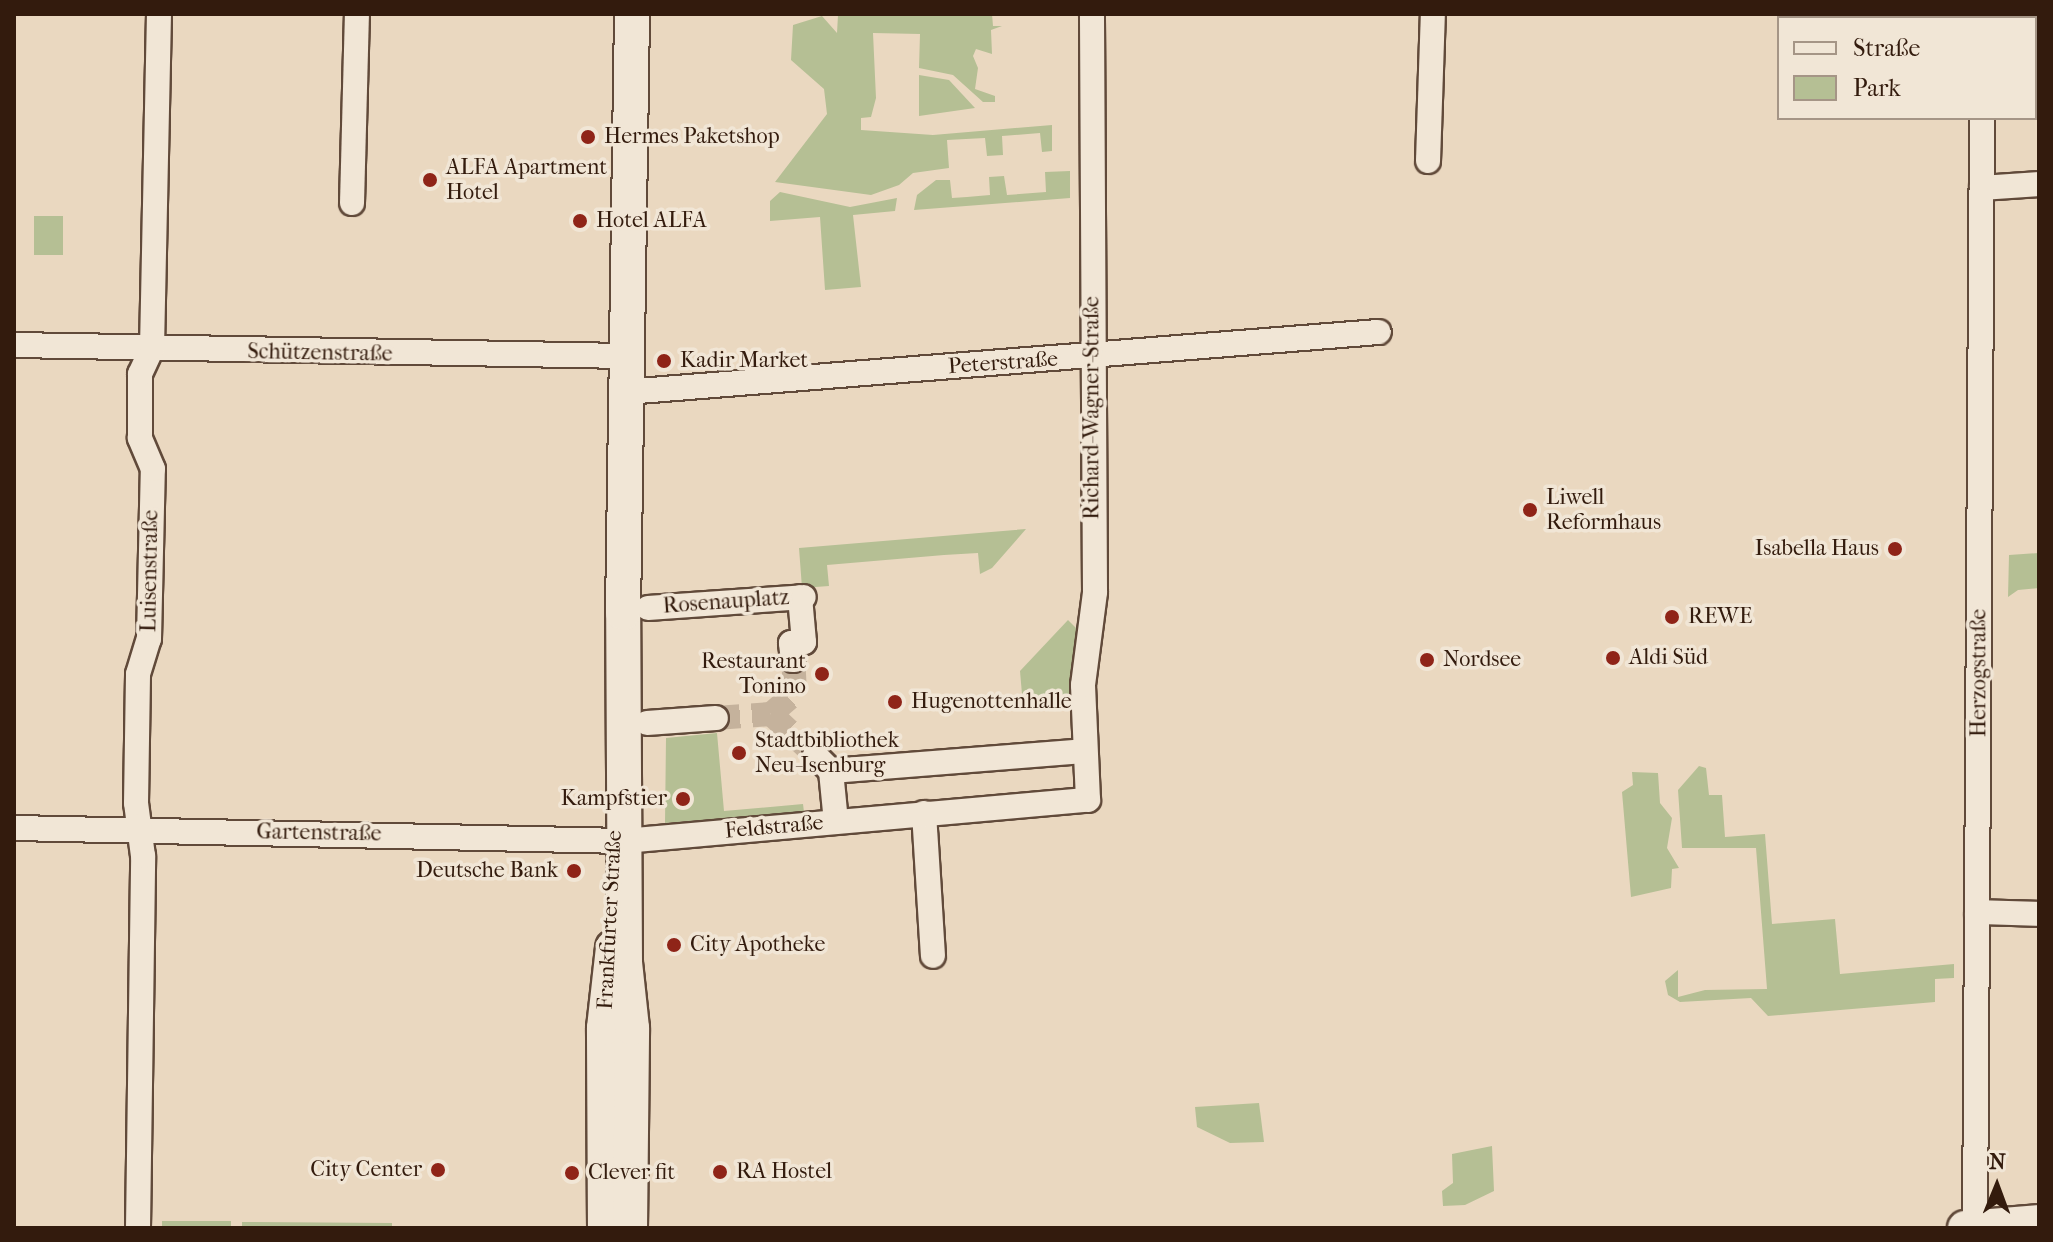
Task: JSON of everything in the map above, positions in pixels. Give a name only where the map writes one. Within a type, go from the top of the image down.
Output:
[{"type":"main road","name":"Frankfurter Straße","points":[[605,1228],[604,1028],[612,962],[635,611],[626,392],[632,14]]},
{"type":"main road","name":"Frankfurter Straße","points":[[620,841],[625,963],[632,1028],[630,1228]]},
{"type":"main road","points":[[1965,1228],[2039,1222]]},
{"type":"street","name":"Luisenstraße","points":[[138,1228],[143,856],[138,830],[138,674],[149,639],[153,469],[140,438],[140,374],[152,348],[159,14]]},
{"type":"street","points":[[352,203],[357,14]]},
{"type":"street","name":"Richard-Wagner-Straße","points":[[1088,800],[1083,685],[1095,592],[1091,357],[1092,14]]},
{"type":"street","points":[[1428,161],[1433,14]]},
{"type":"street","name":"Herzogstraße","points":[[1975,1228],[1982,120]]},
{"type":"street","points":[[1982,188],[2039,184]]},
{"type":"street","name":"Peterstraße","points":[[626,392],[1379,332]]},
{"type":"street","name":"Schützenstraße","points":[[14,345],[627,356]]},
{"type":"street","name":"Rosenauplatz","points":[[635,611],[802,597],[804,642],[791,643],[793,660]]},
{"type":"street","points":[[647,723],[716,718]]},
{"type":"street","points":[[836,822],[823,763],[1084,751]]},
{"type":"street","name":"Feldstraße","points":[[620,841],[1088,800]]},
{"type":"street","points":[[924,813],[933,956]]},
{"type":"street","name":"Gartenstraße","points":[[14,828],[620,841]]},
{"type":"street","points":[[1977,912],[2039,914]]},
{"type":"green space","points":[[992,14],[993,26],[1002,26],[991,30],[992,54],[976,49],[973,56],[978,68],[975,89],[995,96],[995,102],[983,102],[953,75],[919,68],[920,34],[873,33],[876,98],[871,117],[861,118],[861,130],[933,135],[1052,125],[1052,151],[1042,152],[1040,133],[1002,136],[1003,155],[987,156],[985,138],[947,140],[949,168],[913,173],[899,185],[871,195],[775,182],[827,114],[824,89],[791,60],[793,25],[822,16],[837,33],[838,15]]},
{"type":"green space","points":[[2039,38],[2039,116],[2037,116]]},
{"type":"green space","points":[[919,75],[949,80],[975,108],[919,116]]},
{"type":"green space","points":[[1070,171],[1070,198],[914,210],[917,195],[936,180],[950,180],[952,198],[990,195],[989,177],[1004,176],[1007,195],[1046,192],[1045,172]]},
{"type":"green space","points":[[780,192],[850,207],[897,198],[895,211],[853,215],[861,287],[825,290],[820,217],[770,221],[770,201]]},
{"type":"green space","points":[[34,216],[63,216],[63,255],[34,255]]},
{"type":"green space","points":[[1026,529],[992,568],[980,574],[978,553],[944,555],[827,565],[829,586],[802,588],[799,548]]},
{"type":"green space","points":[[2039,553],[2039,588],[2018,590],[2008,597],[2009,555]]},
{"type":"green space","points":[[1068,620],[1079,631],[1075,702],[1023,706],[1020,671]]},
{"type":"green space","points":[[717,733],[724,811],[803,804],[804,812],[665,823],[666,738]]},
{"type":"green space","points":[[1699,766],[1706,768],[1709,795],[1722,795],[1725,837],[1765,834],[1772,924],[1835,919],[1840,974],[1954,964],[1954,978],[1935,979],[1935,1002],[1768,1016],[1751,998],[1680,1002],[1668,995],[1665,981],[1678,970],[1678,997],[1705,990],[1767,989],[1756,848],[1682,848],[1678,790]]},
{"type":"green space","points":[[1632,772],[1658,773],[1660,803],[1672,818],[1667,848],[1679,868],[1672,869],[1671,888],[1631,897],[1622,792],[1633,785]]},
{"type":"green space","points":[[1259,1103],[1264,1142],[1230,1143],[1197,1127],[1195,1107]]},
{"type":"green space","points":[[1492,1146],[1494,1191],[1465,1205],[1443,1206],[1442,1191],[1453,1183],[1452,1154]]},
{"type":"green space","points":[[162,1221],[231,1221],[231,1228],[162,1228]]},
{"type":"green space","points":[[242,1222],[392,1223],[392,1228],[242,1228]]},
{"type":"tunnel","points":[[771,714],[795,693],[793,660]]},
{"type":"tunnel","points":[[716,718],[771,714],[815,755]]},
{"type":"place","name":"Hermes Paketshop","points":[[588,137]]},
{"type":"place","name":"ALFA Apartment Hotel","points":[[430,180]]},
{"type":"place","name":"Hotel ALFA","points":[[580,221]]},
{"type":"place","name":"Kadir Market","points":[[664,361]]},
{"type":"place","name":"Liwell Reformhaus","points":[[1530,510]]},
{"type":"place","name":"Isabella Haus","points":[[1895,549]]},
{"type":"place","name":"REWE","points":[[1672,617]]},
{"type":"place","name":"Aldi Süd","points":[[1613,658]]},
{"type":"place","name":"Nordsee","points":[[1427,660]]},
{"type":"place","name":"Restaurant Tonino","points":[[822,674]]},
{"type":"place","name":"Hugenottenhalle","points":[[895,702]]},
{"type":"place","name":"Stadtbibliothek Neu-Isenburg","points":[[739,753]]},
{"type":"place","name":"Kampfstier","points":[[683,799]]},
{"type":"place","name":"Deutsche Bank","points":[[574,871]]},
{"type":"place","name":"City Apotheke","points":[[674,945]]},
{"type":"place","name":"City Center","points":[[438,1170]]},
{"type":"place","name":"RA Hostel","points":[[720,1172]]},
{"type":"place","name":"Clever fit","points":[[572,1173]]}]
